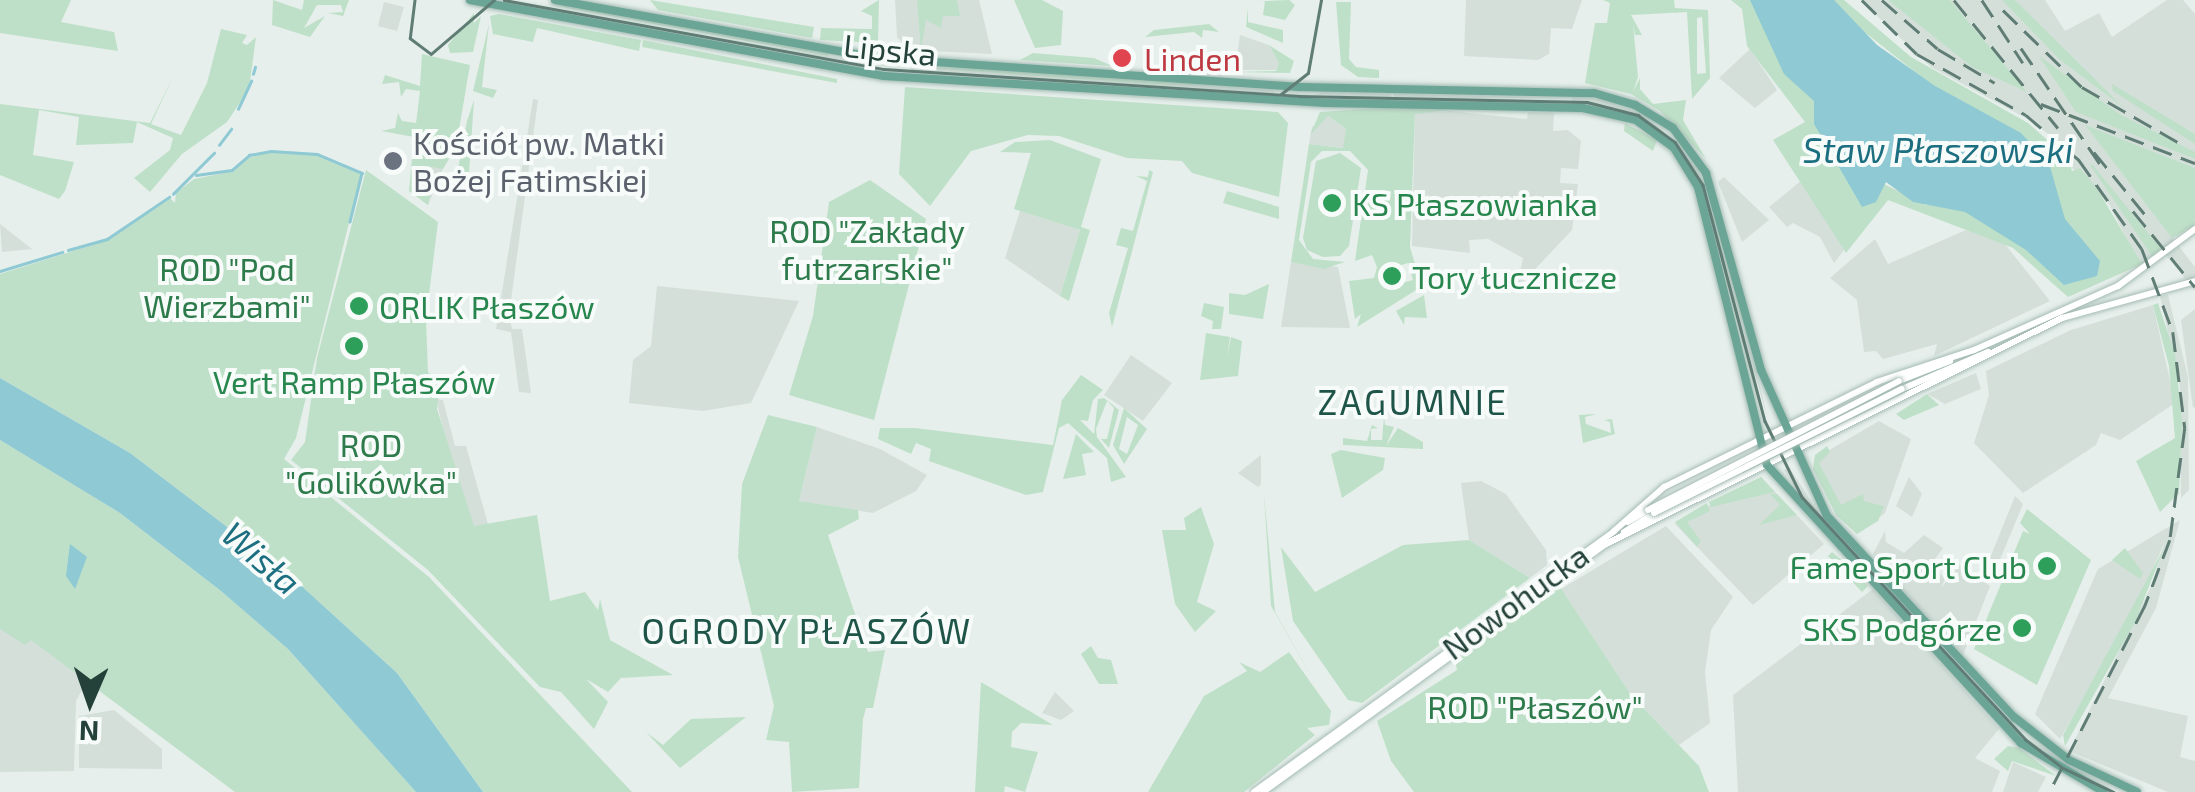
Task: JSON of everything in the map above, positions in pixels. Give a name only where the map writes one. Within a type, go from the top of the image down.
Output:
[{"type":"main road","name":"Lipska","points":[[470,0],[864,73],[1309,102],[1583,108],[1621,114],[1654,130],[1686,162],[1702,197],[1732,305],[1756,440],[1767,465],[2013,736],[2049,765],[2104,792]]},
{"type":"main road","name":"Lipska","points":[[555,0],[876,58],[1313,87],[1594,94],[1659,118],[1686,141],[1710,182],[1757,356],[1806,478],[1838,528],[2022,724],[2069,760],[2136,792]]},
{"type":"main road","points":[[1614,531],[1900,385],[2118,286],[2195,232]]},
{"type":"main road","points":[[1900,385],[2098,304],[2195,280]]},
{"type":"main road","name":"Nowohucka","points":[[1263,792],[1606,544],[2017,340]]},
{"type":"main road","name":"Nowohucka","points":[[1254,792],[1614,531],[1659,490],[1898,374],[1974,350]]},
{"type":"main road","points":[[1781,416],[1803,418]]},
{"type":"main road","points":[[1806,478],[1813,443]]},
{"type":"main road","points":[[1606,544],[1651,511]]},
{"type":"shaded area","points":[[499,0],[861,62],[861,67],[611,21]]},
{"type":"shaded area","points":[[895,0],[979,0],[992,54],[909,50],[897,37]]},
{"type":"shaded area","points":[[1466,0],[1582,0],[1572,29],[1551,28],[1549,54],[1538,60],[1464,56]]},
{"type":"shaded area","points":[[1860,0],[2045,0],[2065,31],[2099,13],[2112,37],[2167,0],[2183,0],[2195,14],[2195,134],[2185,128],[2195,136],[2195,168],[2086,126],[2195,267],[2195,291],[2161,249],[2142,264],[2137,259],[2109,204],[2069,165],[2072,155],[2035,123],[1931,67]]},
{"type":"shaded area","points":[[384,2],[404,7],[397,31],[378,26]]},
{"type":"shaded area","points":[[1240,35],[1269,45],[1280,63],[1276,70],[1235,70]]},
{"type":"shaded area","points":[[1750,49],[1777,90],[1755,108],[1719,78]]},
{"type":"shaded area","points":[[911,67],[1274,90],[1274,95],[911,71]]},
{"type":"shaded area","points":[[1325,91],[1391,94],[1391,98],[1315,95]]},
{"type":"shaded area","points":[[1394,94],[1568,98],[1394,99]]},
{"type":"shaded area","points":[[1572,97],[1601,99],[1647,116],[1697,165],[1738,295],[1768,419],[1693,167],[1641,118],[1572,103]]},
{"type":"shaded area","points":[[533,99],[538,100],[509,315],[512,329],[522,329],[531,393],[519,392],[511,332],[496,329]]},
{"type":"shaded area","points":[[1450,111],[1527,119],[1528,112],[1554,113],[1553,131],[1568,130],[1581,141],[1578,169],[1561,168],[1560,183],[1578,184],[1572,230],[1524,281],[1518,282],[1523,258],[1488,239],[1469,240],[1470,253],[1412,246],[1415,113]]},
{"type":"shaded area","points":[[1328,116],[1346,129],[1344,148],[1309,144],[1312,127]]},
{"type":"shaded area","points":[[414,160],[444,166],[428,205],[409,191]]},
{"type":"shaded area","points":[[1724,177],[1769,220],[1742,242],[1718,182]]},
{"type":"shaded area","points":[[1802,180],[1844,250],[1834,263],[1820,237],[1793,223],[1787,227],[1769,207]]},
{"type":"shaded area","points":[[1020,211],[1080,230],[1060,296],[1005,258]]},
{"type":"shaded area","points":[[0,224],[32,249],[2,252]]},
{"type":"shaded area","points":[[1966,230],[2005,244],[2050,301],[1934,356],[1937,344],[1883,359],[1876,351],[1864,352],[1857,300],[1830,278],[1875,239],[1888,264]]},
{"type":"shaded area","points":[[1291,262],[1338,267],[1350,328],[1281,327]]},
{"type":"shaded area","points":[[657,286],[799,301],[751,403],[703,411],[629,403],[633,360],[651,346]]},
{"type":"shaded area","points":[[2168,295],[2188,377],[2189,490],[2181,498],[2180,387],[2160,296]]},
{"type":"shaded area","points":[[2153,305],[2175,403],[2120,440],[2101,433],[2096,445],[2023,493],[1974,443],[1989,395],[1986,371],[2071,330]]},
{"type":"shaded area","points":[[2195,309],[2195,407],[2193,408],[2181,320]]},
{"type":"shaded area","points":[[1131,355],[1172,383],[1143,421],[1104,395]]},
{"type":"shaded area","points":[[1976,373],[1981,389],[1945,404],[1927,394]]},
{"type":"shaded area","points":[[436,399],[443,400],[455,446],[466,446],[488,524],[474,527],[458,492]]},
{"type":"shaded area","points":[[1879,421],[1911,439],[1885,513],[1857,534],[1814,459]]},
{"type":"shaded area","points":[[817,427],[880,449],[927,475],[916,491],[873,513],[799,501]]},
{"type":"shaded area","points":[[1261,455],[1261,484],[1258,487],[1238,473]]},
{"type":"shaded area","points":[[1789,467],[1819,513],[2007,722],[1801,498],[1784,470]]},
{"type":"shaded area","points":[[1761,477],[1824,544],[1753,605],[1675,524]]},
{"type":"shaded area","points":[[1909,477],[1922,494],[1912,517],[1896,506]]},
{"type":"shaded area","points":[[1481,481],[1506,494],[1546,550],[1547,565],[1530,578],[1469,540],[1461,483]]},
{"type":"shaded area","points":[[2015,496],[2023,504],[1992,579],[1984,573]]},
{"type":"shaded area","points":[[2180,520],[2156,608],[2108,698],[2188,716],[2180,757],[2195,761],[2195,792],[2168,792],[2069,751],[2151,587],[2165,542],[2134,610],[2060,739],[2035,714],[2098,569]]},
{"type":"shaded area","points":[[1666,526],[1733,597],[1711,630],[1705,672],[1710,723],[1679,745],[1631,695],[1561,589]]},
{"type":"shaded area","points":[[1885,531],[1886,542],[1904,553],[1924,535],[1943,548],[1932,563],[1945,579],[1941,588],[1960,565],[1990,586],[1963,655],[1878,564],[1873,554]]},
{"type":"shaded area","points":[[1873,589],[1999,729],[1975,758],[2000,771],[1992,792],[1738,792],[1733,695]]},
{"type":"shaded area","points":[[0,629],[31,639],[87,681],[76,701],[74,771],[0,772]]},
{"type":"shaded area","points":[[1055,692],[1074,711],[1061,720],[1042,713]]},
{"type":"shaded area","points":[[114,710],[162,749],[162,769],[79,768],[79,716]]},
{"type":"shaded area","points":[[2013,762],[2046,777],[2038,792],[2003,792]]},
{"type":"green space","points":[[0,0],[71,0],[61,22],[114,32],[118,51],[0,33]]},
{"type":"green space","points":[[273,0],[302,10],[304,0],[349,0],[343,16],[328,13],[343,12],[341,5],[317,5],[304,28],[325,16],[310,37],[272,25]]},
{"type":"green space","points":[[650,0],[814,27],[812,38],[658,10]]},
{"type":"green space","points":[[879,0],[878,43],[820,40],[821,28],[872,29],[872,16],[861,11]]},
{"type":"green space","points":[[917,0],[957,0],[960,16],[943,16],[941,28],[926,20],[921,51]]},
{"type":"green space","points":[[1014,0],[1042,0],[1063,11],[1061,45],[1035,48]]},
{"type":"green space","points":[[1289,0],[1295,5],[1285,20],[1263,15],[1265,1]]},
{"type":"green space","points":[[1603,0],[1674,0],[1675,8],[1708,10],[1710,78],[1692,99],[1687,12],[1631,15],[1642,35],[1635,35],[1633,24],[1638,77],[1633,92],[1640,78],[1640,89],[1653,104],[1686,100],[1683,120],[1706,159],[1660,111],[1631,94],[1585,83],[1595,23],[1607,23],[1610,3]],"holes":[[[1702,17],[1706,73],[1697,74],[1697,18]]]},
{"type":"green space","points":[[1731,0],[1758,0],[1805,73],[1818,111],[1882,183],[1926,205],[1946,205],[1943,94],[1824,0],[1844,0],[1911,57],[2028,123],[2068,158],[2072,171],[2080,168],[2096,187],[2142,264],[2068,297],[2013,248],[1888,200],[1846,253],[1773,140],[1805,122],[1747,46],[1742,9]]},
{"type":"green space","points":[[1888,0],[1950,0],[2027,92],[1972,67]]},
{"type":"green space","points":[[2002,0],[2015,0],[2123,107],[2059,59]]},
{"type":"green space","points":[[1336,2],[1351,2],[1349,59],[1356,67],[1379,70],[1379,78],[1358,77],[1341,65]]},
{"type":"green space","points":[[545,4],[583,9],[829,54],[828,56]]},
{"type":"green space","points":[[1248,8],[1248,22],[1283,30],[1283,43],[1246,27]]},
{"type":"green space","points":[[474,13],[474,23],[481,16],[473,52],[450,53],[448,45]]},
{"type":"green space","points":[[499,14],[641,40],[639,51],[537,28],[533,42],[493,34],[490,16]]},
{"type":"green space","points":[[489,24],[482,87],[497,90],[493,98],[473,91]]},
{"type":"green space","points":[[1209,24],[1219,32],[1203,30],[1202,38],[1194,32],[1145,37],[1154,30]]},
{"type":"green space","points":[[221,29],[247,35],[242,43],[247,45],[256,37],[249,89],[227,122],[182,154],[150,192],[134,178],[170,150],[173,138],[137,122],[133,143],[76,145],[79,117],[39,110],[33,155],[74,162],[65,191],[59,199],[0,175],[0,104],[150,123],[174,75],[151,124],[181,135],[207,83]]},
{"type":"green space","points":[[643,40],[837,79],[837,83],[642,47]]},
{"type":"green space","points":[[1269,45],[1294,61],[1290,73],[1235,72],[1276,71],[1279,63]]},
{"type":"green space","points":[[1033,53],[1094,58],[1112,66],[1020,60]]},
{"type":"green space","points":[[422,54],[470,65],[456,147],[443,169],[427,166],[422,188],[431,191],[428,205],[409,191],[414,137],[381,131],[395,128],[398,113],[402,121],[416,123],[420,91],[406,89],[401,97],[399,82],[382,84],[385,75],[420,86]]},
{"type":"green space","points":[[2039,56],[2121,115],[2195,152],[2195,159],[2076,112]]},
{"type":"green space","points":[[911,67],[983,69],[1273,88],[1152,84]]},
{"type":"green space","points":[[2112,84],[2195,134],[2195,144],[2113,91]]},
{"type":"green space","points":[[905,87],[1278,112],[1288,123],[1279,197],[1192,173],[1182,161],[1127,158],[1059,136],[1028,135],[971,151],[930,206],[899,174]]},
{"type":"green space","points":[[474,100],[469,173],[456,180],[467,121]]},
{"type":"green space","points":[[1572,104],[1602,105],[1641,118],[1670,138],[1693,167],[1711,213],[1732,293],[1762,422],[1713,221],[1692,167],[1643,120]]},
{"type":"green space","points":[[1394,107],[1449,110],[1415,114],[1410,247],[1421,284],[1429,282],[1357,327],[1361,314],[1355,319],[1349,281],[1374,278],[1377,267],[1372,255],[1355,261],[1368,170],[1350,151],[1322,151],[1311,162],[1299,240],[1313,259],[1345,262],[1324,269],[1291,262],[1309,144],[1343,148],[1346,129],[1328,116],[1310,135],[1320,112]],"holes":[[[1408,263],[1413,280],[1384,288],[1379,272]]]},
{"type":"green space","points":[[1625,123],[1657,140],[1653,151],[1624,131]]},
{"type":"green space","points":[[2085,125],[2195,168],[2195,225],[2172,238]]},
{"type":"green space","points":[[1050,140],[1101,159],[1081,227],[1090,230],[1069,301],[1060,296],[1080,230],[1014,209],[1031,153],[1000,152],[1015,142]]},
{"type":"green space","name":"ROD \"Pod Wierzbami\"","points":[[272,152],[313,154],[361,174],[296,438],[284,459],[429,577],[632,792],[483,792],[397,673],[285,571],[130,453],[0,378],[0,274],[108,240],[170,198],[175,203],[176,193],[194,179],[234,171],[247,158]]},
{"type":"green space","name":"KS Płaszowianka","points":[[1340,153],[1361,168],[1349,246],[1340,256],[1323,257],[1307,250],[1303,238],[1316,161]]},
{"type":"green space","points":[[2090,165],[2161,249],[2152,256]]},
{"type":"green space","name":"ROD \"Golikówka\"","points":[[366,170],[438,222],[426,319],[428,372],[440,384],[437,409],[474,526],[537,515],[550,601],[585,592],[598,610],[600,599],[610,640],[673,675],[621,678],[608,692],[586,679],[608,702],[594,729],[561,692],[540,687],[428,570],[291,460],[305,442],[317,358]]},
{"type":"green space","points":[[1149,170],[1153,172],[1112,327],[1109,313],[1128,248],[1116,245],[1121,228],[1133,231],[1147,181],[1136,176],[1148,177]]},
{"type":"green space","name":"ROD \"Zakłady futrzarskie\"","points":[[870,180],[926,219],[874,420],[789,395],[813,316],[829,202]]},
{"type":"green space","points":[[1227,191],[1279,207],[1279,219],[1223,203]]},
{"type":"green space","points":[[1269,284],[1263,319],[1229,314],[1229,293],[1245,295]]},
{"type":"green space","points":[[1424,295],[1427,318],[1405,317],[1404,325],[1396,311]]},
{"type":"green space","points":[[1204,303],[1224,307],[1221,329],[1212,329],[1213,321],[1201,316]]},
{"type":"green space","points":[[2158,303],[2175,354],[2182,422],[2179,493],[2160,512],[2136,461],[2175,438],[2169,366],[2153,305]]},
{"type":"green space","points":[[1206,333],[1230,337],[1227,357],[1231,337],[1242,341],[1238,376],[1200,380]]},
{"type":"green space","points":[[1081,375],[1103,390],[1093,400],[1088,421],[1080,420],[1094,434],[1098,399],[1104,398],[1119,410],[1109,448],[1101,439],[1107,439],[1114,408],[1107,401],[1096,429],[1097,437],[1126,477],[1111,482],[1107,458],[1068,423],[1059,428],[1043,492],[1026,495],[929,461],[931,449],[916,443],[911,454],[878,439],[880,428],[915,428],[1053,445],[1062,400]]},
{"type":"green space","points":[[1927,394],[1939,405],[1904,420],[1896,414]]},
{"type":"green space","points":[[1124,408],[1147,429],[1124,464],[1113,445]],"holes":[[[1127,417],[1138,425],[1127,454],[1119,449]]]},
{"type":"green space","points":[[1597,414],[1585,417],[1586,424],[1611,433],[1610,422],[1604,420],[1612,419],[1615,434],[1583,443],[1579,415]]},
{"type":"green space","points":[[768,415],[817,427],[799,501],[858,510],[859,519],[828,535],[868,652],[885,650],[873,708],[866,708],[863,719],[859,788],[792,792],[789,742],[766,740],[774,706],[738,557],[742,484]]},
{"type":"green space","points":[[1384,417],[1385,425],[1394,427],[1386,446],[1398,428],[1423,442],[1423,449],[1343,445],[1343,438],[1367,441],[1372,425],[1378,428],[1371,429],[1371,440],[1382,440]]},
{"type":"green space","points":[[1076,434],[1094,452],[1082,454],[1086,475],[1063,479]]},
{"type":"green space","points":[[0,440],[120,513],[221,591],[288,649],[416,792],[235,792],[31,640],[25,645],[0,629]]},
{"type":"green space","points":[[1827,446],[1830,452],[1819,463],[1841,505],[1863,494],[1864,501],[1884,506],[1878,521],[1857,534],[1836,515],[1813,469],[1815,455]]},
{"type":"green space","points":[[1341,450],[1385,458],[1383,470],[1342,498],[1331,454]]},
{"type":"green space","points":[[1761,477],[1775,492],[1711,507],[1709,502]]},
{"type":"green space","points":[[1264,494],[1275,612],[1318,688],[1271,606]]},
{"type":"green space","points":[[1770,494],[1777,494],[1797,515],[1759,525],[1780,505]]},
{"type":"green space","points":[[1707,503],[1710,511],[1687,522],[1701,541],[1697,547],[1675,522]]},
{"type":"green space","points":[[1201,507],[1214,544],[1197,602],[1216,611],[1195,632],[1175,604],[1162,530],[1186,530],[1184,518]]},
{"type":"green space","points":[[2027,509],[2091,560],[2037,685],[1974,649],[2023,531],[2030,534],[2020,523]]},
{"type":"green space","name":"ROD \"Płaszów\"","points":[[1469,540],[1530,578],[1362,703],[1348,700],[1293,621],[1281,547],[1315,592],[1403,545]]},
{"type":"green space","points":[[2125,548],[2143,573],[2140,579],[2112,560]]},
{"type":"green space","points":[[2164,548],[2135,622],[2065,746],[2063,735]]},
{"type":"green space","points":[[1832,552],[1868,586],[1862,592],[1828,556]]},
{"type":"green space","name":"ROD \"Płaszów\"","points":[[1558,584],[1631,695],[1699,766],[1709,792],[1414,792],[1391,761],[1377,721],[1457,670],[1455,660]]},
{"type":"green space","points":[[1091,646],[1098,658],[1111,660],[1118,684],[1099,684],[1081,654]]},
{"type":"green space","points":[[1289,652],[1331,711],[1329,725],[1307,728],[1315,735],[1244,792],[1148,792],[1204,696],[1247,671],[1239,662],[1260,672]]},
{"type":"green space","points":[[981,682],[1053,725],[1021,723],[1012,732],[1011,747],[1038,752],[1025,792],[1005,786],[1004,792],[975,792]]},
{"type":"green space","points":[[746,717],[680,768],[646,732],[663,745],[691,719]]},
{"type":"green space","points":[[2008,746],[2019,748],[2056,776],[2012,761],[2008,771],[1994,759]]},
{"type":"water","name":"Staw Płaszowski","points":[[1750,0],[1834,0],[1877,45],[1935,86],[2021,133],[2049,163],[2065,219],[2100,261],[2097,276],[2064,285],[2026,250],[1965,212],[1913,202],[1886,182],[1876,202],[1862,207],[1814,124],[1814,101],[1784,74]]},
{"type":"water","name":"Wisła","points":[[0,378],[130,453],[285,571],[397,673],[483,792],[416,792],[288,649],[221,591],[120,513],[0,440]]},
{"type":"water","points":[[70,544],[87,557],[75,589],[66,576]]},
{"type":"waterway","points":[[253,74],[255,67]]},
{"type":"waterway","points":[[238,109],[251,81]]},
{"type":"waterway","points":[[219,145],[231,129]]},
{"type":"waterway","points":[[196,175],[232,170],[249,155],[271,151],[317,154],[362,173],[350,222]]},
{"type":"waterway","points":[[173,194],[214,153]]},
{"type":"waterway","points":[[68,250],[107,239],[169,197]]},
{"type":"waterway","points":[[0,271],[62,252]]},
{"type":"tram line","points":[[415,0],[410,38],[431,54],[494,0]]},
{"type":"tram line","points":[[504,0],[884,69],[1299,96],[1587,102],[1638,115],[1675,142],[1703,185],[1765,421],[1802,497],[2025,739],[2063,768],[2114,792]]},
{"type":"tram line","points":[[1281,94],[1308,73],[1321,0]]},
{"type":"railway","points":[[1862,0],[1917,54],[2026,115],[2079,160],[2142,249],[2173,332],[2185,428],[2170,540],[2145,606],[2050,792]]},
{"type":"railway","points":[[1882,0],[1938,49],[1995,83]]},
{"type":"railway","points":[[1954,0],[2058,128]]},
{"type":"railway","points":[[1982,0],[2023,63]]},
{"type":"railway","points":[[2003,10],[2082,87],[2181,144]]},
{"type":"railway","points":[[2021,48],[2100,164]]},
{"type":"railway","points":[[2041,104],[2195,163]]},
{"type":"railway","points":[[2094,152],[2148,218]]},
{"type":"railway","points":[[2133,211],[2195,287]]},
{"type":"place","name":"Linden","points":[[1122,58]]},
{"type":"place","name":"Kościół pw. Matki Bożej Fatimskiej","points":[[393,161]]},
{"type":"place","name":"KS Płaszowianka","points":[[1332,203]]},
{"type":"place","name":"Tory łucznicze","points":[[1392,276]]},
{"type":"place","name":"ORLIK Płaszów","points":[[359,306]]},
{"type":"place","name":"Vert Ramp Płaszów","points":[[354,346]]},
{"type":"place","name":"Fame Sport Club","points":[[2047,566]]},
{"type":"place","name":"SKS Podgórze","points":[[2022,628]]},
{"type":"district","name":"ZAGUMNIE","points":[[1413,401]]},
{"type":"district","name":"OGRODY PŁASZÓW","points":[[807,630]]}]
